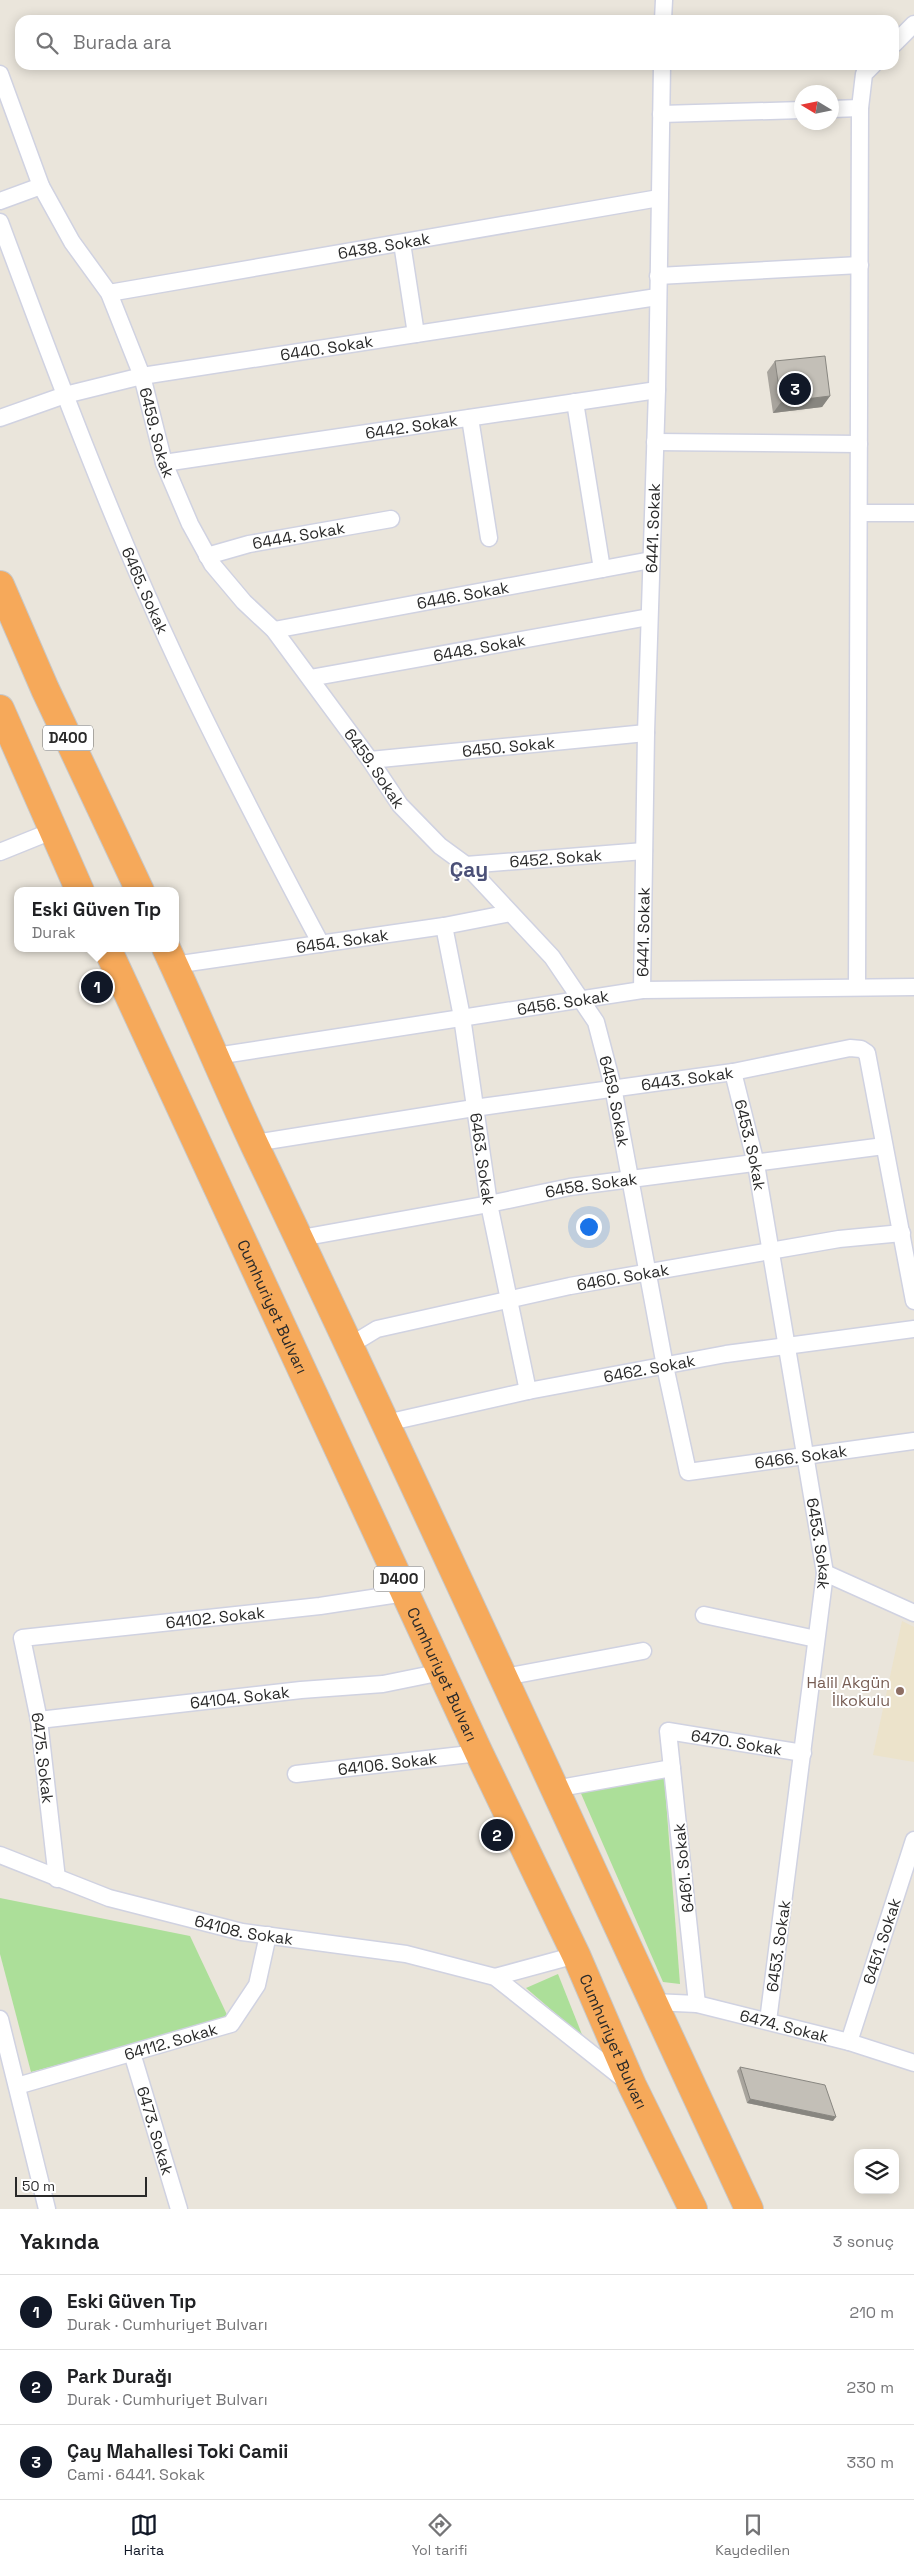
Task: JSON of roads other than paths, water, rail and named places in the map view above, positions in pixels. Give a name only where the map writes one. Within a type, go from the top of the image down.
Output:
[{"type":"highway","name":"D400","points":[[0,585],[45,689],[138,887]]},
{"type":"highway","name":"D400","points":[[0,708],[52,831],[78,887]]},
{"type":"highway","name":"Cumhuriyet Bulvarı","points":[[108,952],[479,1753],[576,1955],[632,2085],[692,2209]]},
{"type":"highway","points":[[170,957],[254,1143],[301,1238],[349,1346],[505,1677],[554,1788],[749,2209]]},
{"type":"street","points":[[663,15],[664,0]]},
{"type":"street","points":[[899,39],[914,24]]},
{"type":"street","name":"6441. Sokak","points":[[642,990],[646,733],[657,390],[658,198],[662,70]]},
{"type":"street","points":[[857,988],[860,108],[864,74],[868,70]]},
{"type":"street","name":"6459. Sokak","points":[[0,74],[41,186],[72,242],[109,294],[142,376],[164,463],[190,524],[207,556],[244,602],[274,630],[370,760],[400,806],[440,846],[466,865],[552,957],[596,1022],[613,1088],[665,1366],[688,1472]]},
{"type":"street","points":[[839,109],[860,108]]},
{"type":"street","points":[[661,114],[794,110]]},
{"type":"street","points":[[0,201],[41,186]]},
{"type":"street","name":"6438. Sokak","points":[[109,294],[658,198]]},
{"type":"street","name":"6465. Sokak","points":[[0,222],[65,395],[115,519],[176,659],[242,795],[322,944]]},
{"type":"street","points":[[402,242],[416,334]]},
{"type":"street","points":[[658,276],[860,266]]},
{"type":"street","name":"6440. Sokak","points":[[0,418],[65,395],[142,376],[658,297]]},
{"type":"street","name":"6442. Sokak","points":[[164,463],[657,390]]},
{"type":"street","points":[[575,402],[602,569]]},
{"type":"street","points":[[470,418],[489,538]]},
{"type":"street","points":[[655,442],[859,444]]},
{"type":"street","points":[[859,513],[914,513]]},
{"type":"street","name":"6444. Sokak","points":[[207,556],[249,544],[391,519]]},
{"type":"street","name":"6446. Sokak","points":[[274,630],[651,560]]},
{"type":"street","name":"6448. Sokak","points":[[310,678],[649,617]]},
{"type":"street","name":"6450. Sokak","points":[[370,760],[646,733]]},
{"type":"street","points":[[0,852],[52,831]]},
{"type":"street","name":"6452. Sokak","points":[[466,865],[644,851]]},
{"type":"street","name":"6454. Sokak","points":[[170,957],[322,944],[444,926],[510,913]]},
{"type":"street","name":"6463. Sokak","points":[[444,926],[462,1017],[489,1204],[528,1391]]},
{"type":"street","name":"6456. Sokak","points":[[216,1056],[642,990],[914,987]]},
{"type":"street","name":"6443. Sokak","points":[[254,1143],[474,1108],[733,1072],[850,1048],[861,1049],[867,1053],[914,1301]]},
{"type":"street","name":"6453. Sokak","points":[[733,1072],[756,1164],[807,1457],[825,1574],[768,2020]]},
{"type":"street","name":"6458. Sokak","points":[[301,1238],[489,1204],[570,1187],[884,1146]]},
{"type":"street","name":"6460. Sokak","points":[[349,1346],[377,1330],[508,1299],[839,1239],[902,1233]]},
{"type":"street","name":"6462. Sokak","points":[[386,1424],[528,1391],[665,1366],[788,1346],[914,1329]]},
{"type":"street","name":"6466. Sokak","points":[[688,1472],[914,1441]]},
{"type":"street","points":[[825,1574],[914,1613]]},
{"type":"street","name":"64102. Sokak","points":[[22,1638],[320,1606],[406,1593]]},
{"type":"street","points":[[704,1615],[816,1639]]},
{"type":"street","name":"6475. Sokak","points":[[22,1638],[39,1720],[57,1878]]},
{"type":"street","points":[[505,1677],[643,1651]]},
{"type":"street","name":"64104. Sokak","points":[[39,1720],[383,1684],[442,1672]]},
{"type":"street","name":"6470. Sokak","points":[[668,1732],[803,1753]]},
{"type":"street","name":"6461. Sokak","points":[[668,1732],[697,2004]]},
{"type":"street","name":"64106. Sokak","points":[[296,1774],[479,1753]]},
{"type":"street","points":[[554,1788],[672,1768]]},
{"type":"street","name":"6451. Sokak","points":[[849,2042],[914,1840]]},
{"type":"street","name":"64108. Sokak","points":[[0,1855],[109,1898],[242,1932],[406,1954],[495,1977]]},
{"type":"street","name":"64112. Sokak","points":[[17,2086],[231,2024],[257,1985],[268,1935]]},
{"type":"street","points":[[495,1977],[576,1955]]},
{"type":"street","points":[[495,1977],[632,2085]]},
{"type":"street","name":"6474. Sokak","points":[[653,2002],[697,2004],[768,2020],[849,2042],[914,2063]]},
{"type":"street","points":[[0,2018],[47,2209]]},
{"type":"street","name":"6473. Sokak","points":[[132,2052],[179,2209]]},
{"type":"place","name":"Çay Mahallesi Toki Camii","points":[[795,389]]},
{"type":"place","name":"Eski Güven Tıp","points":[[97,987]]},
{"type":"place","name":"Halil Akgün İlkokulu","points":[[900,1691]]},
{"type":"place","name":"Park Durağı","points":[[497,1835]]},
{"type":"district","name":"Çay","points":[[469,870]]}]
